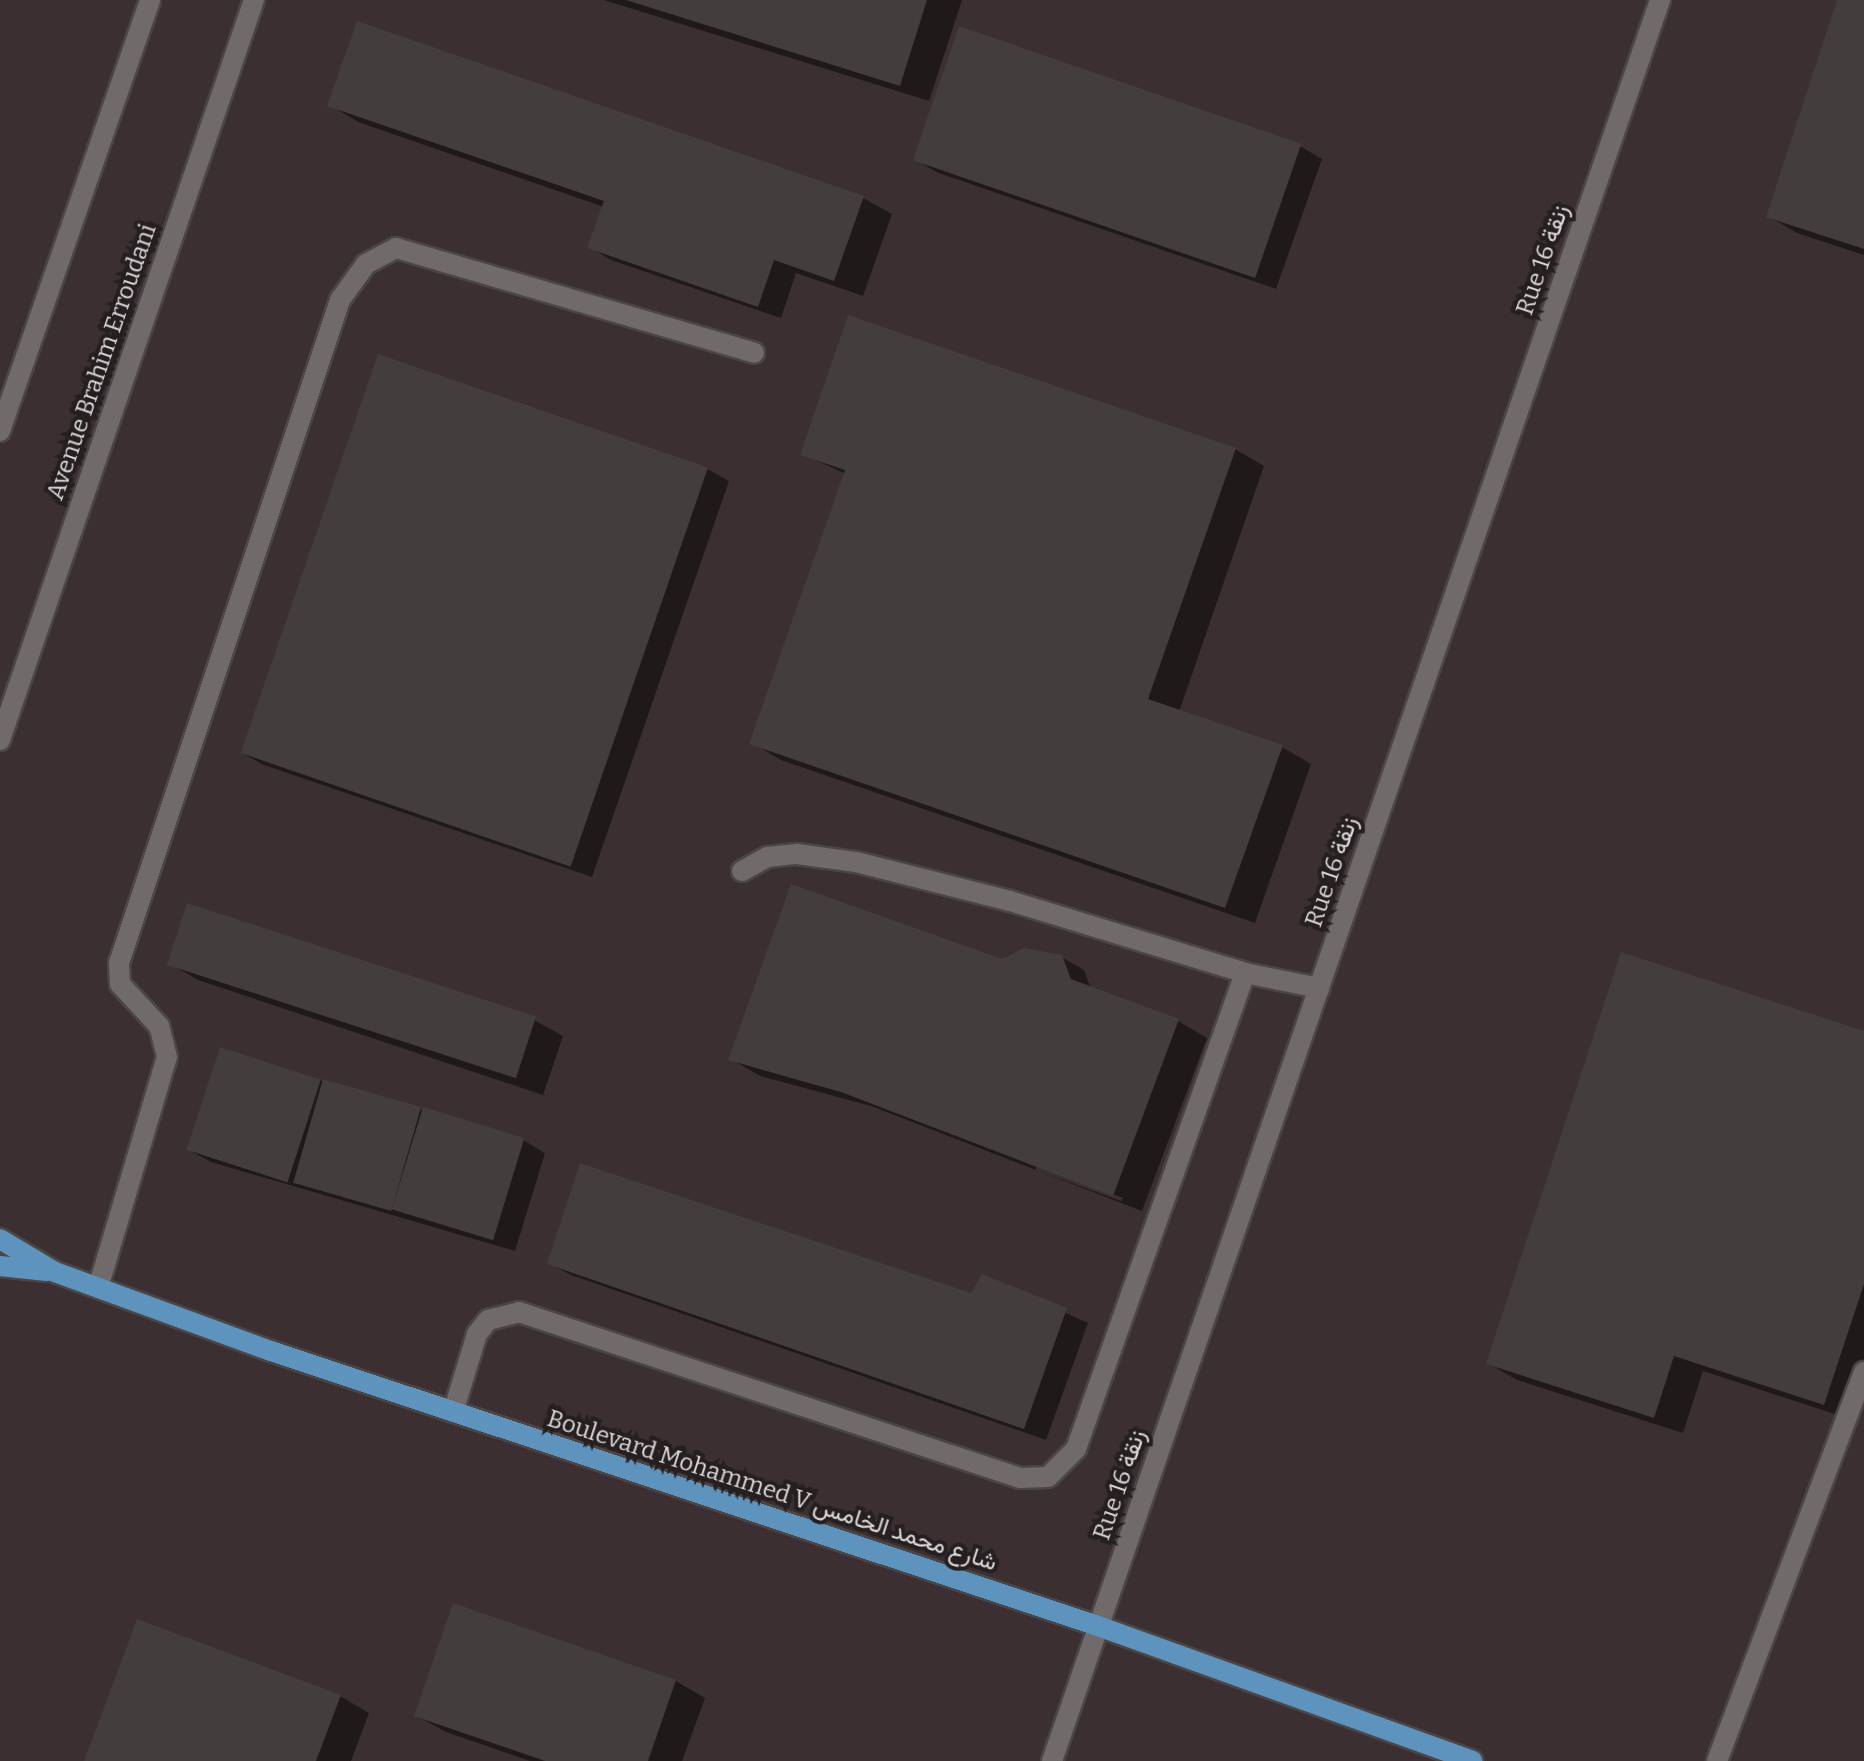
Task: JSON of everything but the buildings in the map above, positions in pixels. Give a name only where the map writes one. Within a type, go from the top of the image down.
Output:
[{"type":"main road","name":"Boulevard Mohammed V شارع محمد الخامس","points":[[0,1239],[55,1272],[98,1288],[453,1412],[1098,1626],[1472,1761]]},
{"type":"main road","name":"Boulevard Mohammed V شارع محمد الخامس","points":[[0,1266],[55,1272]]},
{"type":"street","points":[[0,431],[150,0]]},
{"type":"street","name":"Avenue Brahim Erroudani","points":[[0,740],[254,0]]},
{"type":"street","name":"Rue 16 زنقة","points":[[1052,1761],[1660,0]]},
{"type":"street","points":[[98,1288],[167,1057],[159,1026],[120,984],[119,963],[340,300],[366,264],[396,248],[754,353]]},
{"type":"street","points":[[742,871],[767,857],[797,854],[856,862],[1071,918],[1245,973],[1319,988]]},
{"type":"street","points":[[453,1412],[477,1334],[488,1320],[519,1312],[1020,1478],[1048,1477],[1076,1449],[1245,973]]},
{"type":"street","points":[[1717,1761],[1864,1372]]},
{"type":"shaded area","points":[[0,0],[1864,0],[1864,1761],[0,1761]]}]
